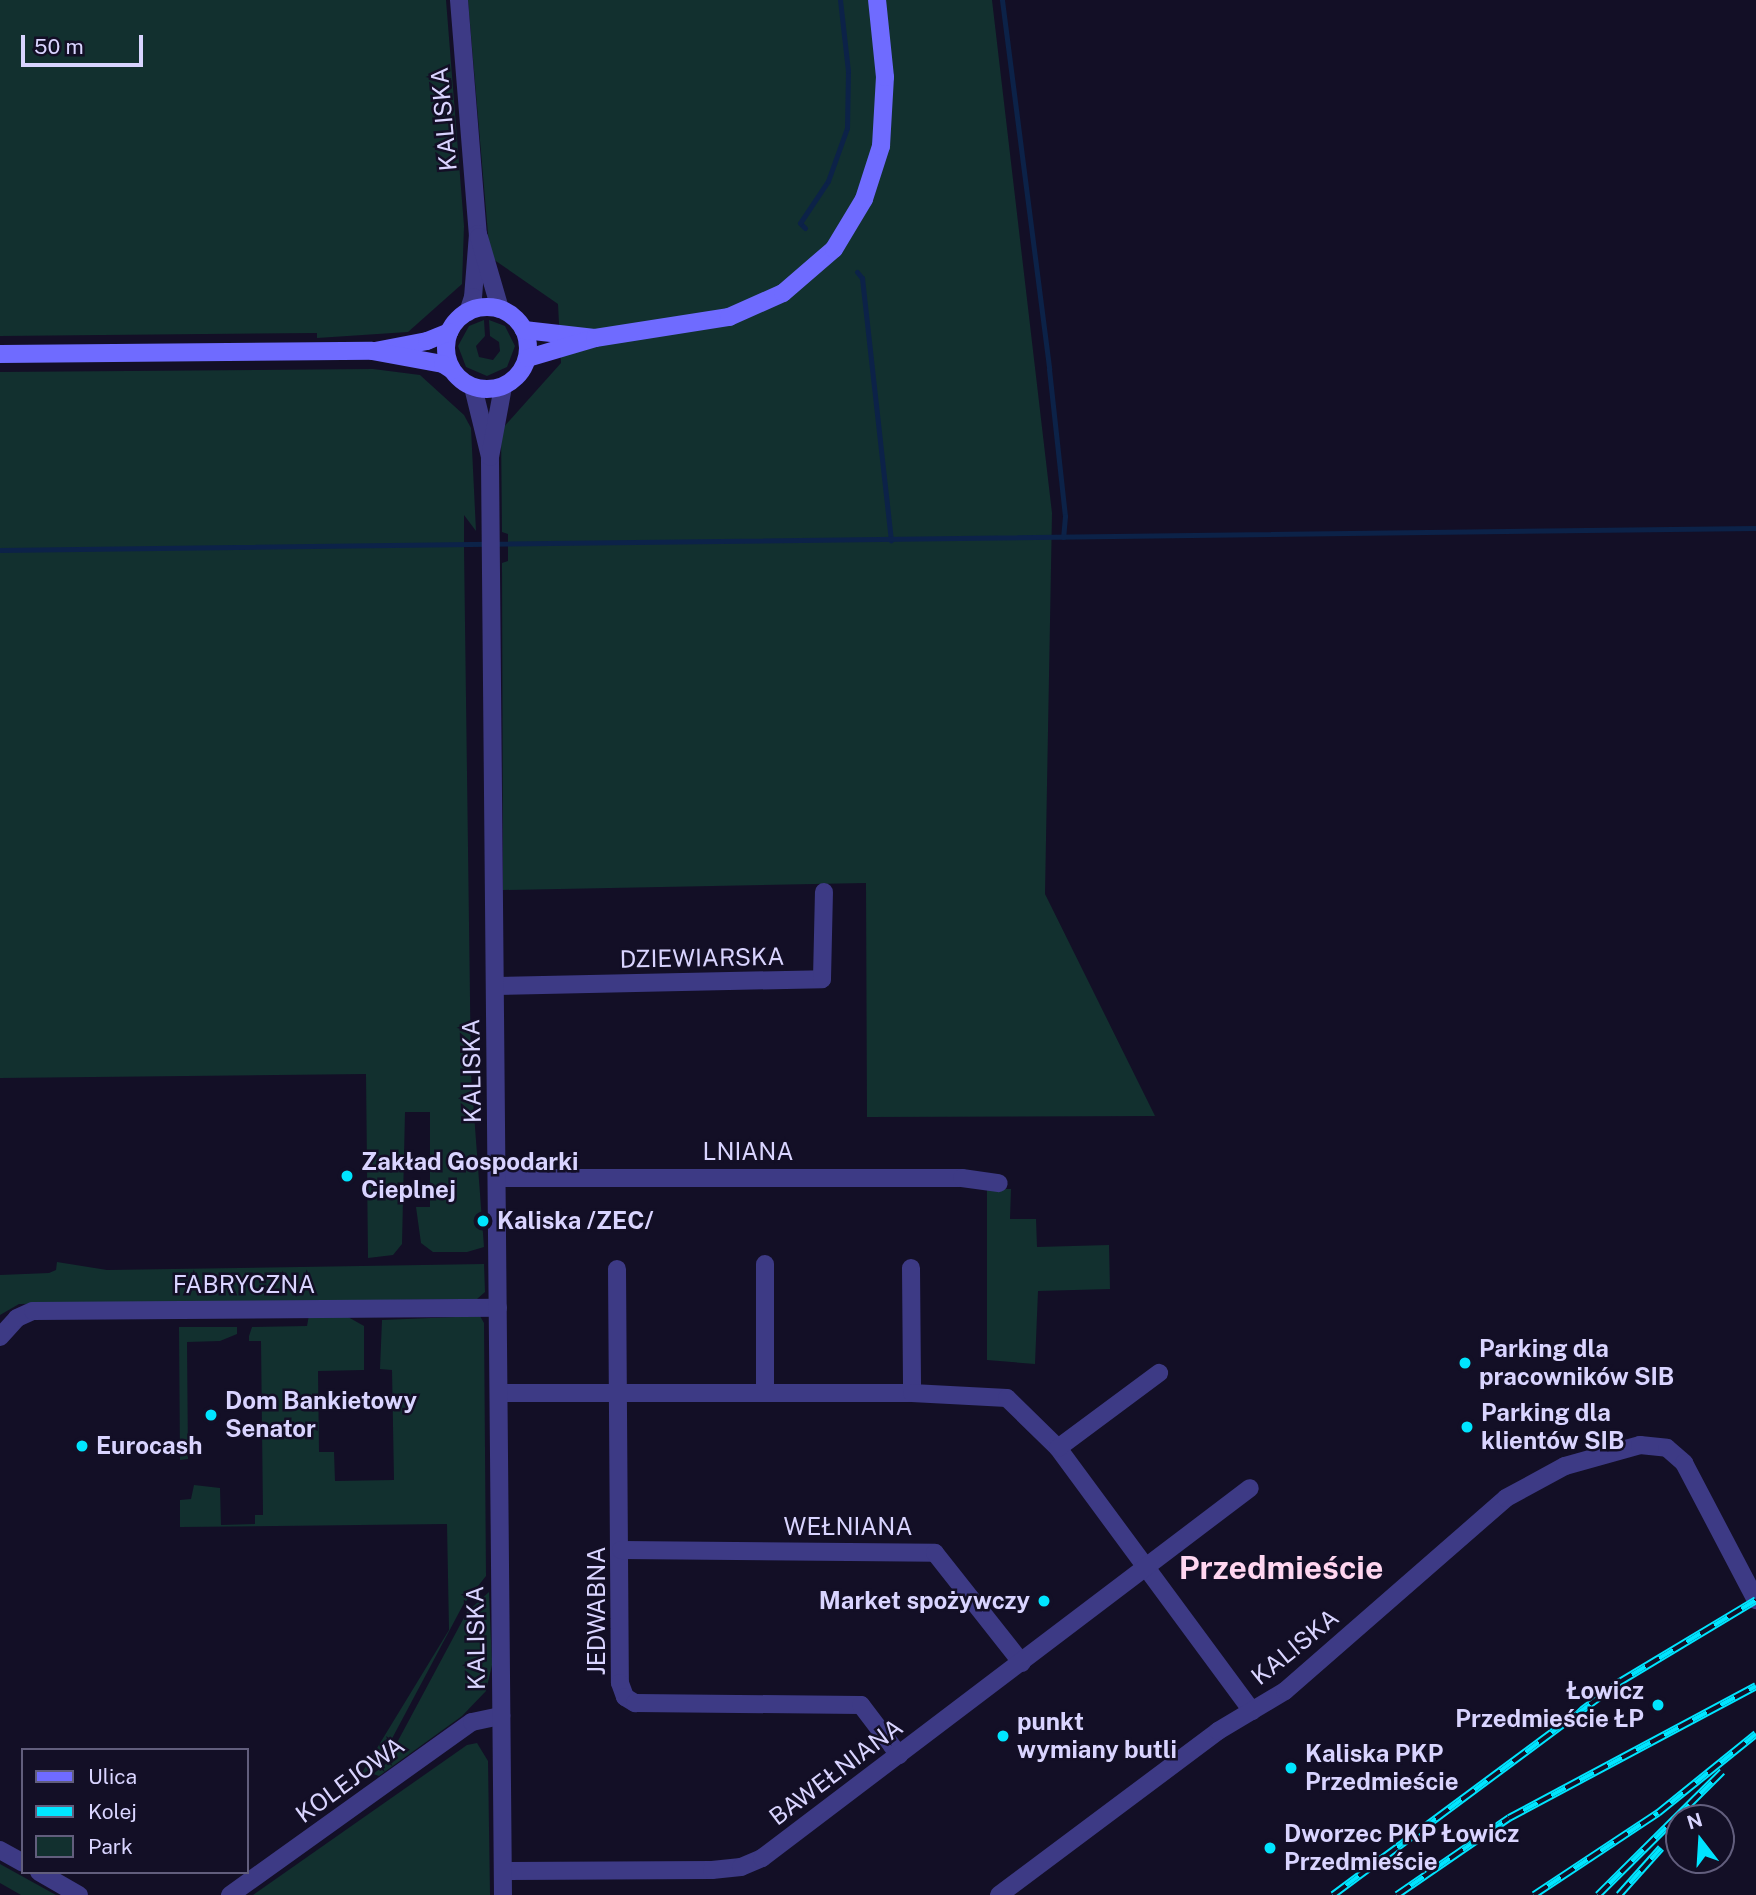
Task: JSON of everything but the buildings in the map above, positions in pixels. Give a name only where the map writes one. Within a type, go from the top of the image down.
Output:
[{"type":"street","name":"KALISKA","points":[[459,0],[478,234],[473,297],[468,312]]},
{"type":"street","points":[[528,358],[595,338],[729,317],[783,293],[834,249],[864,199],[881,146],[885,77],[877,0]]},
{"type":"street","name":"KALISKA","points":[[478,234],[500,309]]},
{"type":"street","points":[[0,354],[372,351],[427,341],[449,332],[468,312],[500,309],[524,330],[595,338]]},
{"type":"street","points":[[372,351],[443,364],[473,387],[503,387],[521,372],[528,358],[524,330]]},
{"type":"street","points":[[449,332],[446,355],[452,370]]},
{"type":"street","name":"KALISKA","points":[[473,387],[490,457],[492,529],[503,1895]]},
{"type":"street","name":"KALISKA","points":[[490,457],[503,387]]},
{"type":"street","name":"DZIEWIARSKA","points":[[495,986],[822,979],[824,892]]},
{"type":"street","name":"LNIANA","points":[[497,1178],[962,1178],[999,1183]]},
{"type":"street","points":[[765,1264],[765,1393]]},
{"type":"street","points":[[911,1268],[912,1393]]},
{"type":"street","name":"JEDWABNA","points":[[617,1269],[620,1683],[625,1697],[635,1703],[861,1705],[899,1755]]},
{"type":"street","name":"FABRYCZNA","points":[[0,1337],[18,1318],[33,1311],[498,1307]]},
{"type":"street","points":[[1058,1448],[1159,1373]]},
{"type":"street","points":[[499,1393],[912,1393],[1007,1398],[1058,1448],[1252,1711]]},
{"type":"street","name":"KALISKA","points":[[999,1895],[1252,1711],[1286,1691],[1506,1498],[1578,1462],[1640,1445],[1667,1448],[1684,1463],[1756,1600]]},
{"type":"street","name":"BAWEŁNIANA","points":[[503,1871],[741,1867],[762,1858],[1250,1489]]},
{"type":"street","name":"WEŁNIANA","points":[[621,1550],[935,1553],[1022,1662]]},
{"type":"street","name":"KOLEJOWA","points":[[230,1895],[472,1722],[502,1716]]},
{"type":"street","points":[[0,1850],[21,1862]]},
{"type":"street","points":[[42,1874],[79,1895]]},
{"type":"green space","points":[[0,0],[446,0],[464,226],[462,284],[408,332],[317,338],[317,333],[0,336]]},
{"type":"green space","points":[[468,0],[992,0],[1052,513],[1045,894],[1155,1116],[867,1117],[866,883],[503,890],[502,563],[508,561],[508,534],[502,532],[501,430],[561,363],[558,304],[490,257]]},
{"type":"green space","points":[[484,320],[485,336],[476,346],[479,357],[493,360],[500,351],[499,342],[490,336],[489,320],[505,326],[515,346],[507,367],[487,376],[466,367],[458,346],[469,326]]},
{"type":"green space","points":[[373,369],[420,375],[464,415],[471,428],[476,531],[464,515],[464,548],[471,1074],[484,1247],[467,1252],[433,1252],[421,1243],[416,1207],[430,1207],[430,1112],[405,1112],[402,1244],[393,1255],[368,1258],[366,1074],[0,1078],[0,372]]},
{"type":"green space","points":[[987,1189],[1011,1189],[1010,1219],[1036,1219],[1037,1247],[1109,1245],[1110,1289],[1038,1291],[1035,1364],[987,1360]]},
{"type":"green space","points":[[57,1262],[107,1270],[484,1264],[485,1292],[477,1299],[19,1304],[0,1315],[0,1275],[49,1273],[56,1270]]},
{"type":"green space","points":[[309,1315],[348,1317],[364,1326],[364,1370],[318,1371],[319,1452],[334,1452],[335,1481],[394,1480],[392,1370],[380,1369],[382,1320],[480,1316],[484,1323],[486,1576],[463,1605],[379,1763],[360,1776],[449,1630],[447,1524],[180,1527],[180,1500],[191,1499],[194,1485],[220,1488],[221,1525],[255,1524],[255,1515],[263,1515],[261,1341],[249,1341],[249,1336],[252,1327],[307,1326]]},
{"type":"green space","points":[[179,1327],[237,1327],[237,1334],[220,1341],[187,1342],[188,1459],[180,1460]]},
{"type":"green space","points":[[489,1592],[492,1665],[486,1691],[462,1716],[379,1776],[373,1774],[385,1765],[467,1612]]},
{"type":"green space","points":[[477,1743],[488,1761],[490,1895],[253,1895],[467,1745]]},
{"type":"green space","points":[[0,1864],[56,1895],[21,1895],[0,1883]]},
{"type":"waterway","points":[[805,228],[800,223],[828,181],[847,128],[848,71],[840,0]]},
{"type":"waterway","points":[[1002,0],[1049,369],[1065,516],[1063,537]]},
{"type":"waterway","points":[[857,272],[862,278],[891,540]]},
{"type":"waterway","points":[[0,550],[1756,528]]},
{"type":"railway","points":[[1333,1895],[1618,1683],[1756,1600]]},
{"type":"railway","points":[[1397,1895],[1509,1818],[1756,1686]]},
{"type":"railway","points":[[1534,1895],[1658,1813],[1756,1734]]},
{"type":"railway","points":[[1598,1895],[1722,1772]]},
{"type":"railway","points":[[1619,1895],[1661,1848]]},
{"type":"place","name":"Zakład Gospodarki Cieplnej","points":[[347,1176]]},
{"type":"place","name":"Kaliska /ZEC/","points":[[483,1221]]},
{"type":"place","name":"Parking dla pracowników SIB","points":[[1465,1363]]},
{"type":"place","name":"Dom Bankietowy Senator","points":[[211,1415]]},
{"type":"place","name":"Parking dla klientów SIB","points":[[1467,1427]]},
{"type":"place","name":"Eurocash","points":[[82,1446]]},
{"type":"place","name":"Market spożywczy","points":[[1044,1601]]},
{"type":"place","name":"Łowicz Przedmieście ŁP","points":[[1658,1705]]},
{"type":"place","name":"punkt wymiany butli","points":[[1003,1736]]},
{"type":"place","name":"Kaliska PKP Przedmieście","points":[[1291,1768]]},
{"type":"place","name":"Dworzec PKP Łowicz Przedmieście","points":[[1270,1848]]},
{"type":"district","name":"Przedmieście","points":[[1281,1568]]}]
